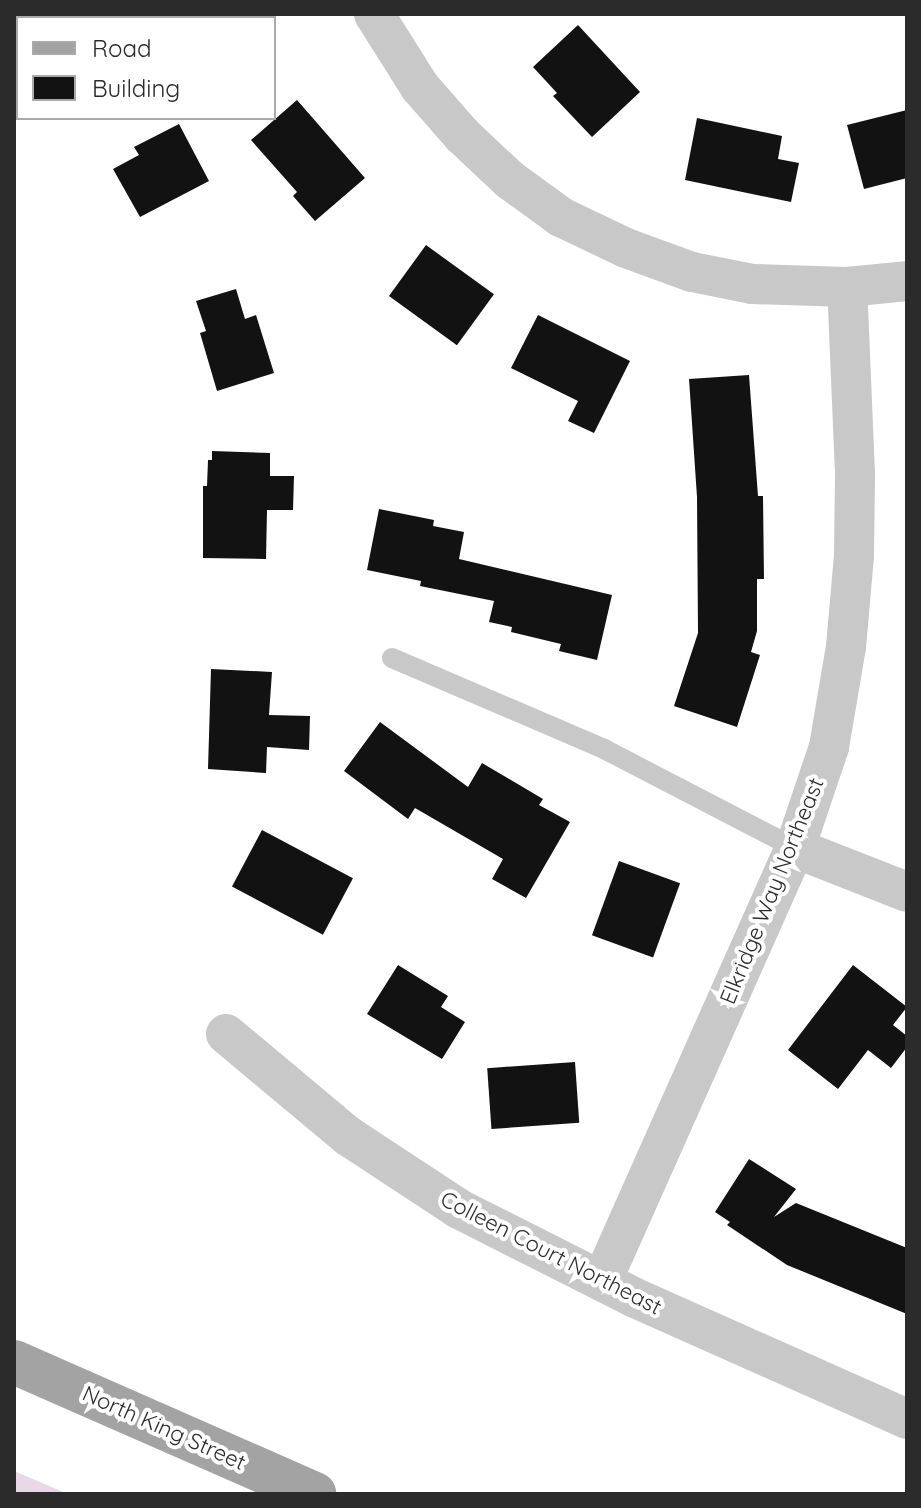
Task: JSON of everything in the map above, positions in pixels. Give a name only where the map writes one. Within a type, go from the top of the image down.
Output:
[{"type":"main road","name":"North King Street","points":[[14,1362],[314,1494]]},
{"type":"street","points":[[374,14],[420,87],[462,135],[510,180],[561,217],[626,248],[692,272],[752,284],[847,287],[907,281]]},
{"type":"street","name":"Elkridge Way Northeast","points":[[602,1281],[795,848],[829,747],[846,647],[854,556],[855,474],[847,287]]},
{"type":"street","points":[[795,848],[907,892]]},
{"type":"street","name":"Colleen Court Northeast","points":[[226,1034],[348,1136],[405,1175],[525,1244],[907,1419]]},
{"type":"lane","points":[[392,658],[604,749],[795,848]]},
{"type":"shaded area","points":[[14,1471],[68,1494],[14,1494]]},
{"type":"building","points":[[578,25],[640,92],[592,137],[553,96],[557,93],[533,67]]},
{"type":"building","points":[[297,100],[365,178],[315,221],[293,196],[297,192],[251,140]]},
{"type":"building","points":[[907,110],[907,178],[864,189],[847,125]]},
{"type":"building","points":[[697,118],[782,136],[778,159],[799,163],[791,202],[685,180]]},
{"type":"building","points":[[179,124],[209,181],[140,217],[113,169],[139,155],[134,147]]},
{"type":"building","points":[[426,245],[494,294],[457,345],[389,296]]},
{"type":"building","points":[[236,289],[245,319],[256,315],[274,373],[217,391],[200,333],[206,331],[196,301]]},
{"type":"building","points":[[538,315],[630,361],[594,433],[568,421],[578,401],[511,368]]},
{"type":"building","points":[[749,375],[758,496],[763,496],[764,579],[757,579],[757,631],[751,652],[760,655],[737,727],[674,706],[698,633],[697,497],[689,379]]},
{"type":"building","points":[[212,451],[270,453],[270,476],[294,476],[293,510],[267,510],[266,559],[203,558],[203,486],[207,486],[208,460],[212,460]]},
{"type":"building","points":[[379,509],[434,520],[433,526],[464,532],[459,559],[612,595],[597,660],[559,651],[561,644],[511,632],[512,627],[489,622],[494,601],[420,586],[421,581],[367,570]]},
{"type":"building","points":[[211,669],[272,672],[269,715],[310,716],[309,750],[267,747],[266,773],[208,769]]},
{"type":"building","points":[[380,722],[468,787],[482,763],[543,799],[539,805],[570,822],[526,898],[492,879],[503,859],[415,808],[408,819],[344,771]]},
{"type":"building","points":[[262,830],[353,878],[323,935],[232,887]]},
{"type":"building","points":[[619,861],[680,883],[653,957],[592,935]]},
{"type":"building","points":[[398,965],[448,996],[441,1007],[465,1022],[442,1059],[367,1014]]},
{"type":"building","points":[[853,965],[907,1007],[893,1025],[907,1036],[907,1047],[891,1068],[868,1050],[838,1089],[788,1050]]},
{"type":"building","points":[[575,1062],[579,1123],[491,1129],[487,1068]]},
{"type":"building","points":[[749,1159],[796,1189],[774,1217],[796,1203],[907,1248],[907,1314],[787,1265],[727,1225],[730,1222],[715,1212]]}]
